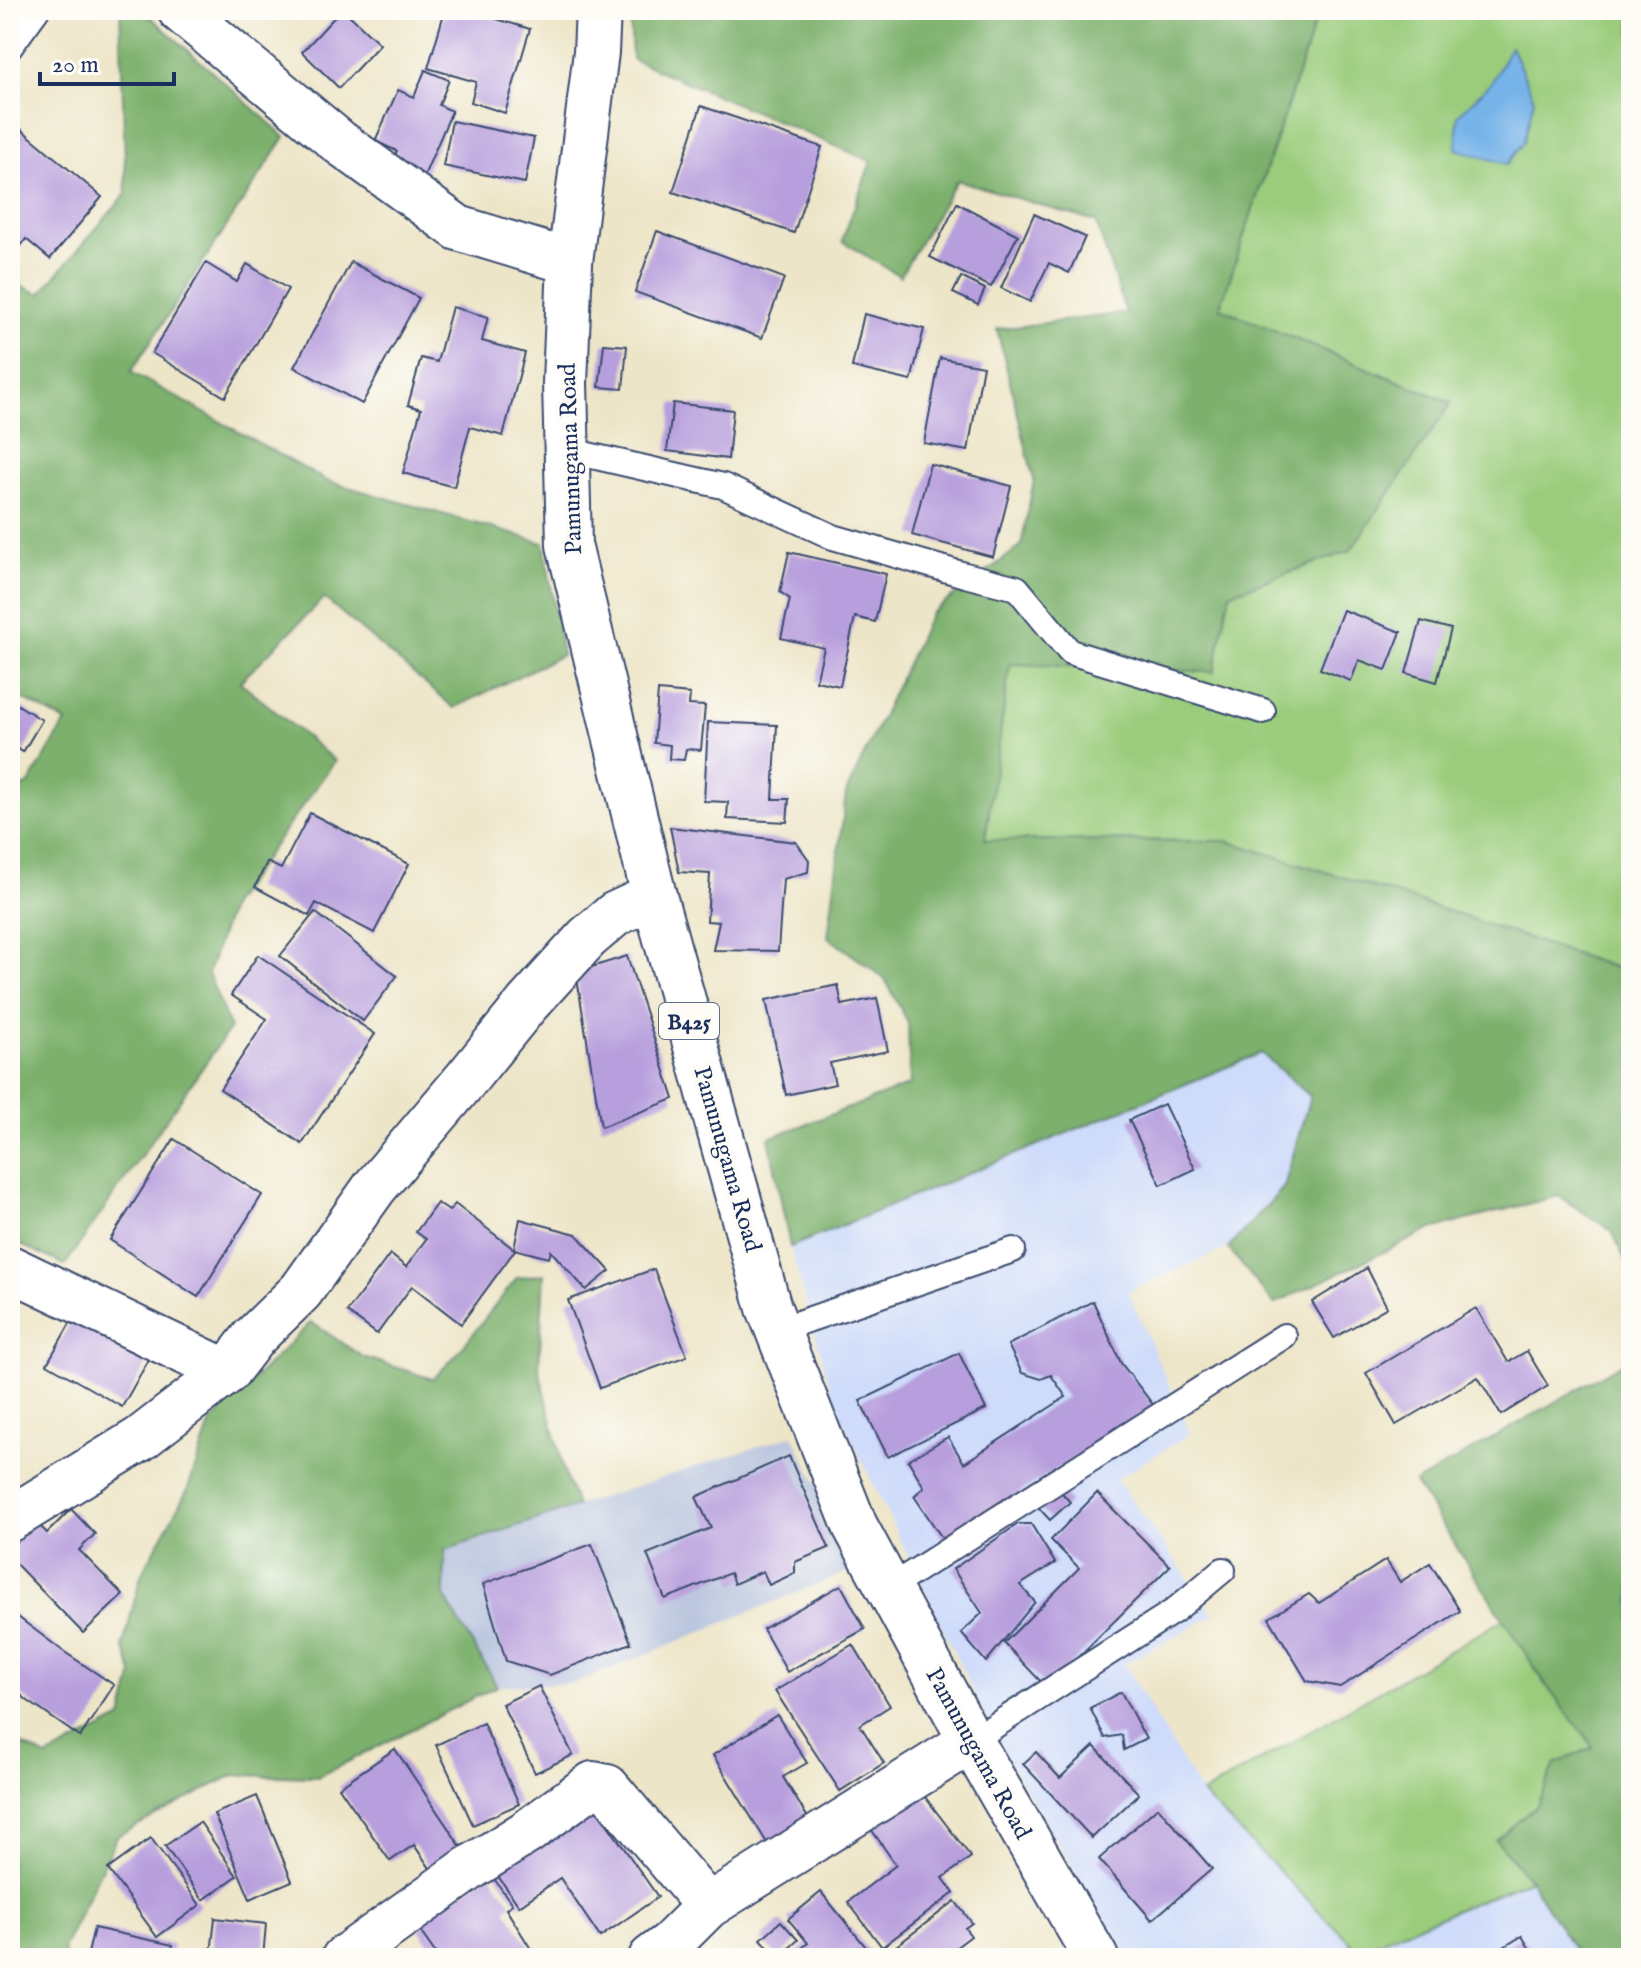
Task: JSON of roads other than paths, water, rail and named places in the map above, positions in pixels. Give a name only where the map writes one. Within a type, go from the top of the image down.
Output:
[{"type":"street","points":[[180,10],[339,142],[458,228],[570,262]]},
{"type":"street","name":"Pamunugama Road","points":[[598,10],[596,52],[570,262],[565,383],[569,545],[654,896],[769,1308],[855,1526],[971,1741],[1096,1958]]},
{"type":"street","points":[[10,1519],[140,1439],[227,1372],[254,1337],[301,1291],[375,1187],[527,1004],[615,914],[654,896]]},
{"type":"street","points":[[10,1268],[227,1372]]},
{"type":"street","points":[[651,1958],[708,1906],[971,1741]]},
{"type":"street","points":[[344,1958],[593,1784],[607,1787],[708,1906]]},
{"type":"lane","points":[[10,47],[37,10]]},
{"type":"lane","points":[[566,450],[723,486],[833,537],[1017,588],[1070,652],[1263,711]]},
{"type":"lane","points":[[778,1330],[1013,1250]]},
{"type":"lane","points":[[889,1588],[1284,1336]]},
{"type":"lane","points":[[971,1741],[1174,1611],[1223,1570]]},
{"type":"water","points":[[1511,46],[1534,99],[1524,142],[1507,164],[1456,149],[1458,115],[1492,82]]}]
